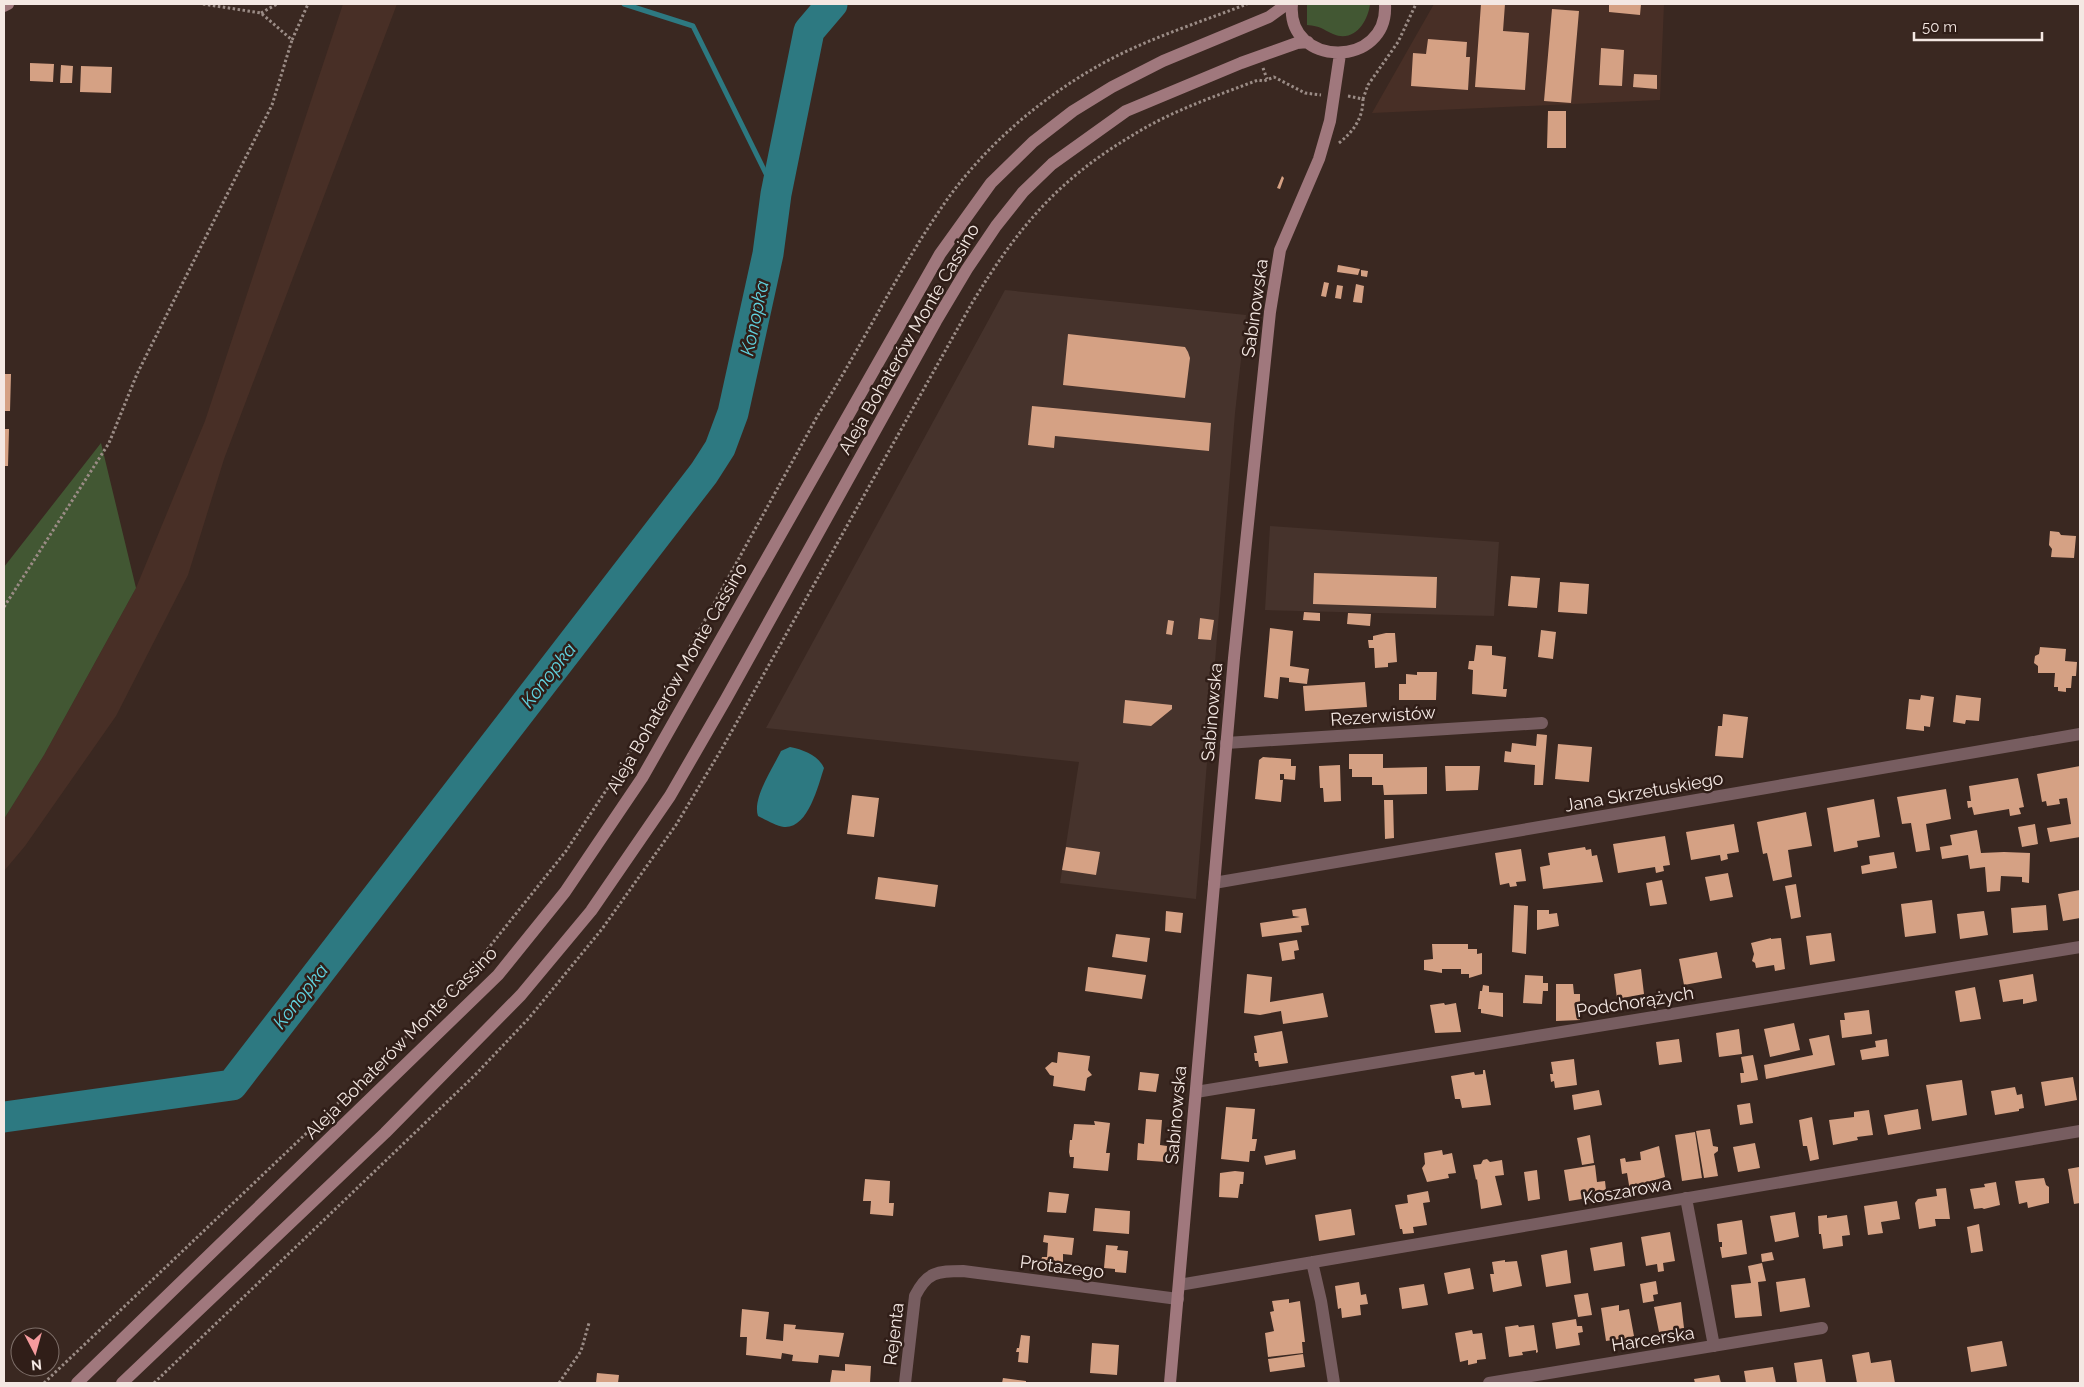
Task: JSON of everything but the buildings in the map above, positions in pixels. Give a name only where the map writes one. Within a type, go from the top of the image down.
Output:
[{"type":"main road","points":[[4,6],[8,4]]},
{"type":"main road","name":"Aleja Bohaterów Monte Cassino","points":[[77,1383],[361,1110],[498,975],[565,892],[642,778],[940,254],[991,183],[1033,142],[1073,111],[1112,87],[1164,61],[1269,17],[1287,4]]},
{"type":"main road","points":[[1292,4],[1293,21],[1299,33],[1317,49],[1340,54],[1354,51],[1367,44],[1383,20],[1384,4]]},
{"type":"main road","name":"Aleja Bohaterów Monte Cassino","points":[[122,1383],[392,1126],[521,995],[591,911],[670,796],[936,322],[967,269],[996,226],[1023,192],[1052,164],[1126,111],[1241,63],[1297,43],[1308,42]]},
{"type":"main road","name":"Sabinowska","points":[[1170,1383],[1226,743],[1275,285],[1280,250],[1320,159],[1330,121],[1340,54]]},
{"type":"street","name":"Rezerwistów","points":[[1226,743],[1542,723]]},
{"type":"street","name":"Jana Skrzetuskiego","points":[[1214,883],[2080,734]]},
{"type":"street","name":"Podchorążych","points":[[1196,1092],[2080,947]]},
{"type":"street","name":"Koszarowa","points":[[1179,1284],[2080,1131]]},
{"type":"street","points":[[1686,1198],[1714,1346]]},
{"type":"street","points":[[1312,1262],[1321,1301],[1334,1383]]},
{"type":"street","name":"Protazego","points":[[942,1271],[963,1271],[1178,1299]]},
{"type":"street","name":"Rejenta","points":[[906,1383],[915,1296],[921,1284],[928,1277],[942,1271]]},
{"type":"street","name":"Harcerska","points":[[1489,1383],[1822,1328]]},
{"type":"path","points":[[202,4],[261,13],[292,40]]},
{"type":"path","points":[[261,13],[277,4]]},
{"type":"path","points":[[4,607],[109,444],[138,374],[272,105],[292,40],[308,4]]},
{"type":"path","points":[[44,1383],[424,1019],[479,960],[566,851],[652,716],[818,415],[841,379],[887,296],[930,225],[965,177],[991,148],[1019,122],[1057,92],[1108,60],[1160,37],[1247,4]]},
{"type":"path","points":[[1320,159],[1353,132],[1361,115],[1368,85],[1398,42],[1416,4]]},
{"type":"path","points":[[1264,81],[1274,77],[1304,93],[1320,94]]},
{"type":"path","points":[[1356,98],[1364,99]]},
{"type":"path","points":[[559,1383],[581,1351],[588,1323]]},
{"type":"shaded area","points":[[343,4],[397,4],[224,459],[188,575],[116,716],[25,846],[4,871],[4,819],[44,755],[136,588],[205,421]]},
{"type":"shaded area","points":[[1434,4],[1664,4],[1660,100],[1372,113]]},
{"type":"shaded area","points":[[1005,290],[1246,315],[1235,413],[1196,899],[1060,883],[1079,762],[766,728]]},
{"type":"shaded area","points":[[1270,526],[1499,542],[1494,616],[1265,610]]},
{"type":"green space","points":[[1307,4],[1370,4],[1366,18],[1359,29],[1347,36],[1341,36],[1307,25]]},
{"type":"green space","points":[[101,443],[136,588],[44,755],[4,819],[4,567]]},
{"type":"water","points":[[790,747],[810,754],[824,768],[806,814],[792,826],[784,827],[758,816],[757,809],[761,792],[781,751]]},
{"type":"waterway","points":[[624,4],[693,26],[776,194]]},
{"type":"waterway","name":"Konopka","points":[[4,1117],[232,1085],[704,473],[720,448],[733,413],[768,254],[776,194],[809,31],[832,4]]}]
